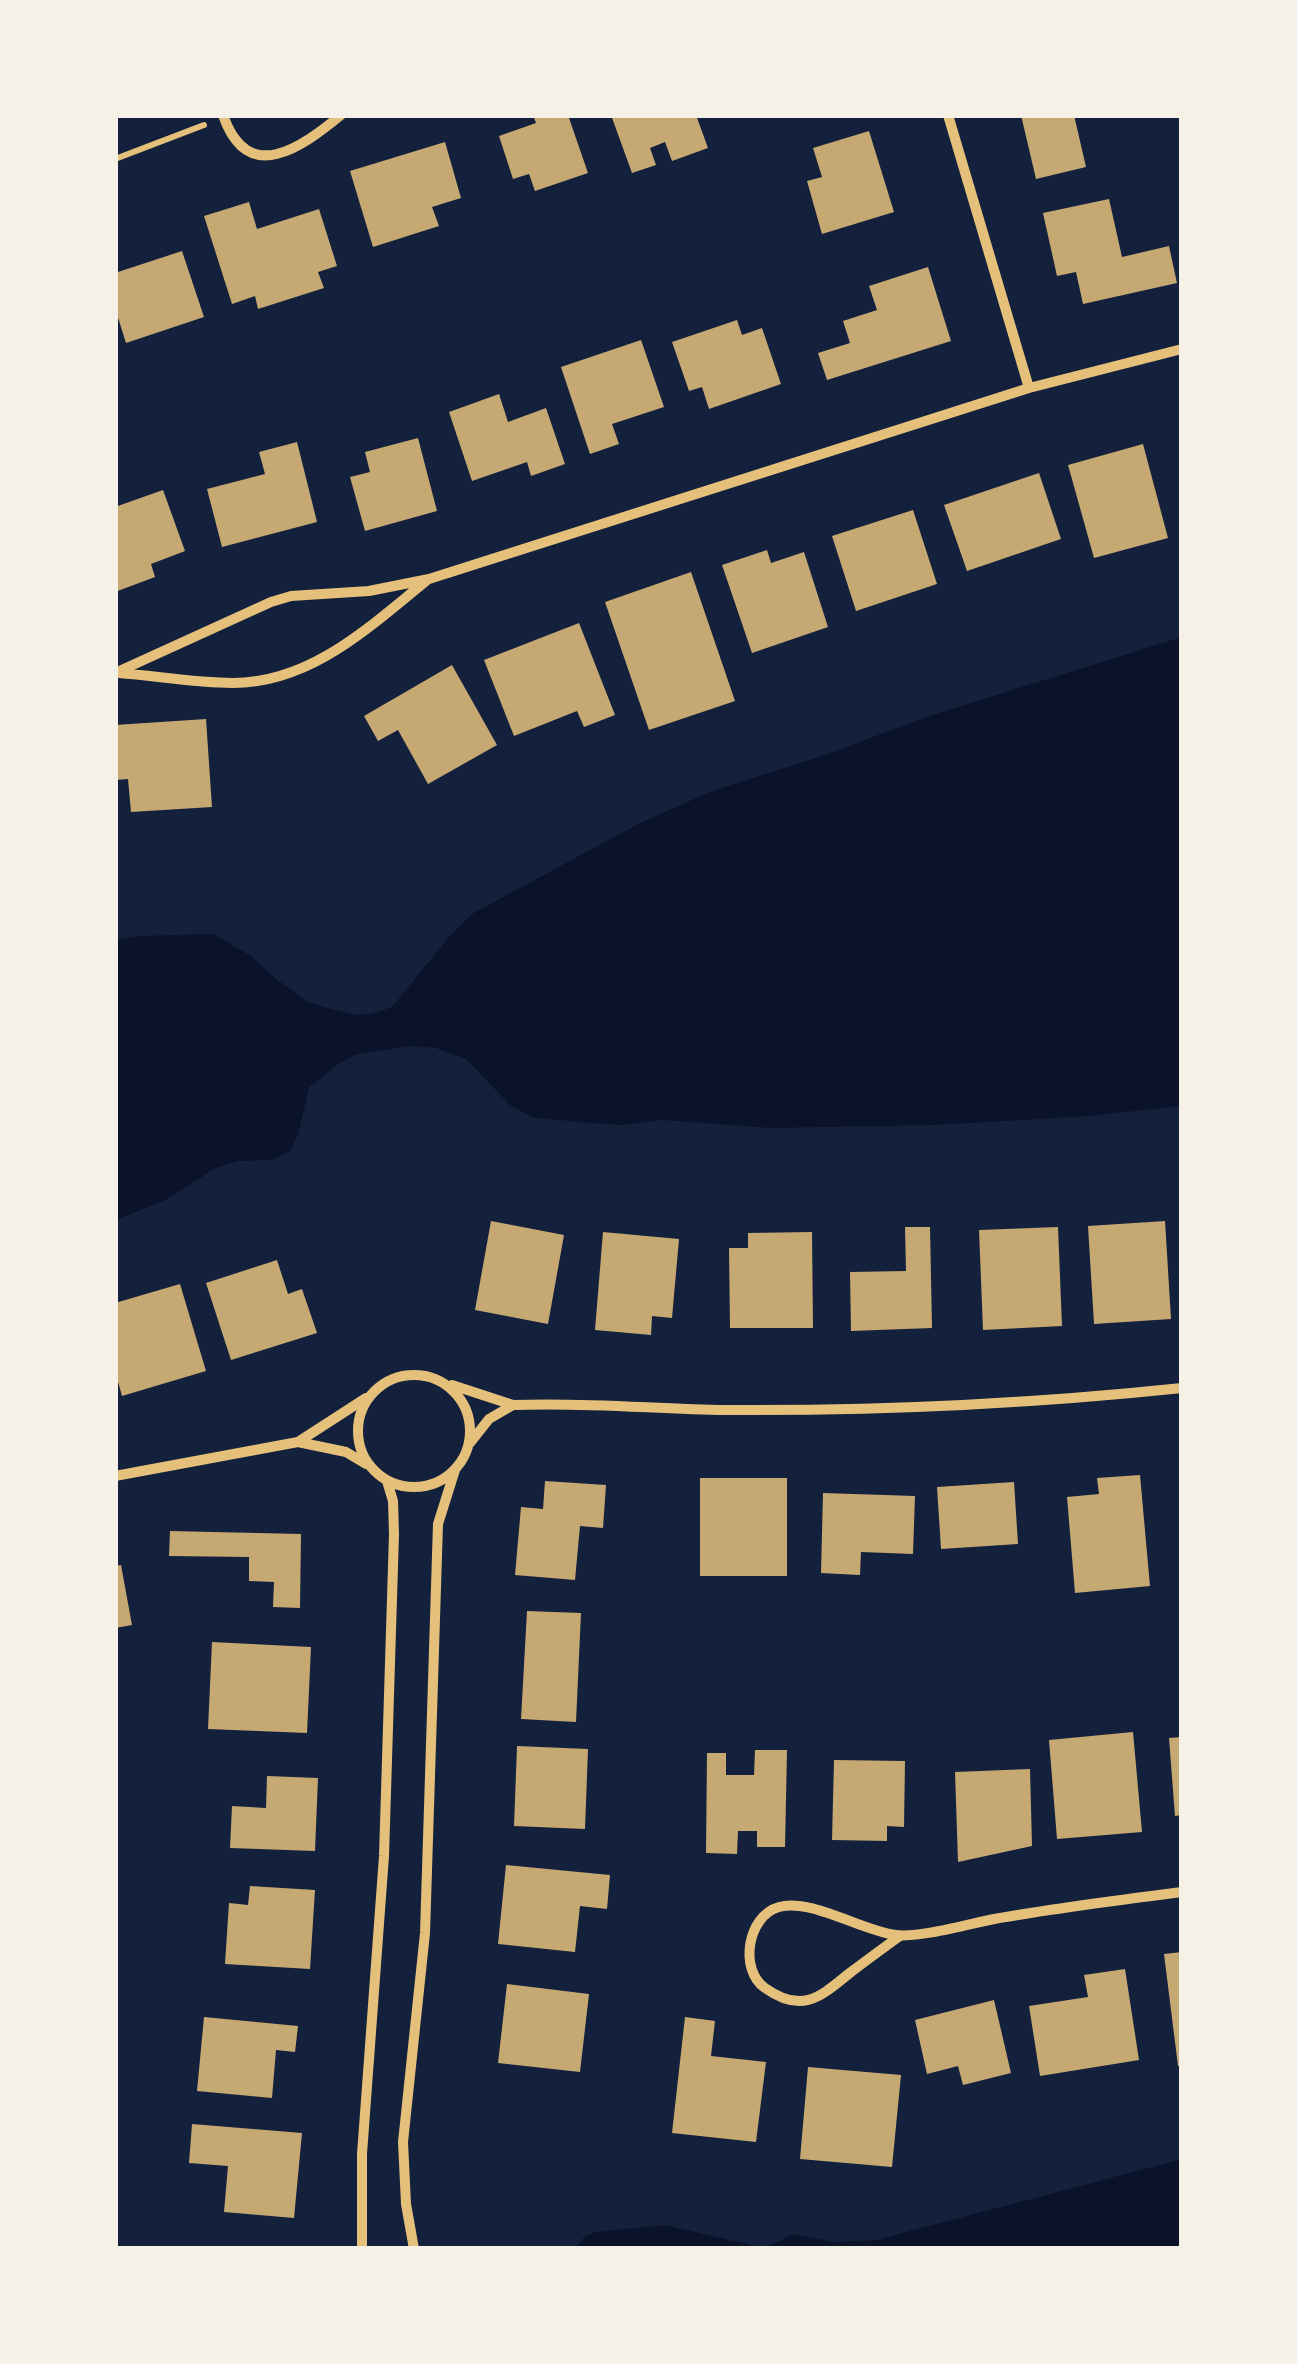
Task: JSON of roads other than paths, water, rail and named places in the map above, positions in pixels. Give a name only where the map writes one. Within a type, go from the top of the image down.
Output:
[{"type":"street","points":[[224,116],[234,138],[250,150],[272,156],[295,150],[340,115]]},
{"type":"street","points":[[948,115],[1029,388]]},
{"type":"street","points":[[116,673],[271,602],[291,596],[369,591],[429,579],[1029,388],[1182,349]]},
{"type":"street","points":[[116,673],[236,683],[304,668],[351,641],[429,579]]},
{"type":"street","points":[[298,1442],[384,1382],[402,1375],[421,1374],[513,1405],[582,1402],[722,1410],[917,1409],[1182,1388]]},
{"type":"street","points":[[439,1380],[454,1391],[464,1406],[470,1424],[469,1444]]},
{"type":"street","points":[[368,1466],[357,1430],[360,1411],[370,1394]]},
{"type":"street","points":[[414,2249],[406,2204],[403,2142],[425,1933],[438,1524],[455,1470],[469,1444],[489,1420],[513,1405]]},
{"type":"street","points":[[115,1476],[298,1442],[346,1452],[387,1481],[404,1487],[440,1481],[455,1470]]},
{"type":"street","points":[[362,2249],[362,2154],[384,1856],[394,1534],[393,1501],[387,1481]]},
{"type":"street","points":[[900,1936],[823,1996],[802,2002],[778,1998],[759,1984],[750,1967],[750,1943],[758,1922],[777,1907],[796,1906],[900,1936],[1182,1892]]},
{"type":"water","points":[[1182,637],[1182,1106],[935,1125],[771,1128],[662,1120],[623,1125],[588,1123],[532,1117],[511,1106],[466,1059],[436,1048],[409,1046],[355,1055],[309,1087],[298,1135],[290,1151],[272,1160],[238,1161],[216,1168],[164,1201],[115,1220],[115,940],[213,934],[251,956],[310,1003],[355,1015],[371,1014],[392,1007],[472,914],[638,824],[712,791],[926,717]]},
{"type":"water","points":[[1182,2159],[1182,2249],[575,2249],[585,2236],[596,2232],[665,2225],[765,2248],[793,2234],[835,2242],[876,2240]]}]
